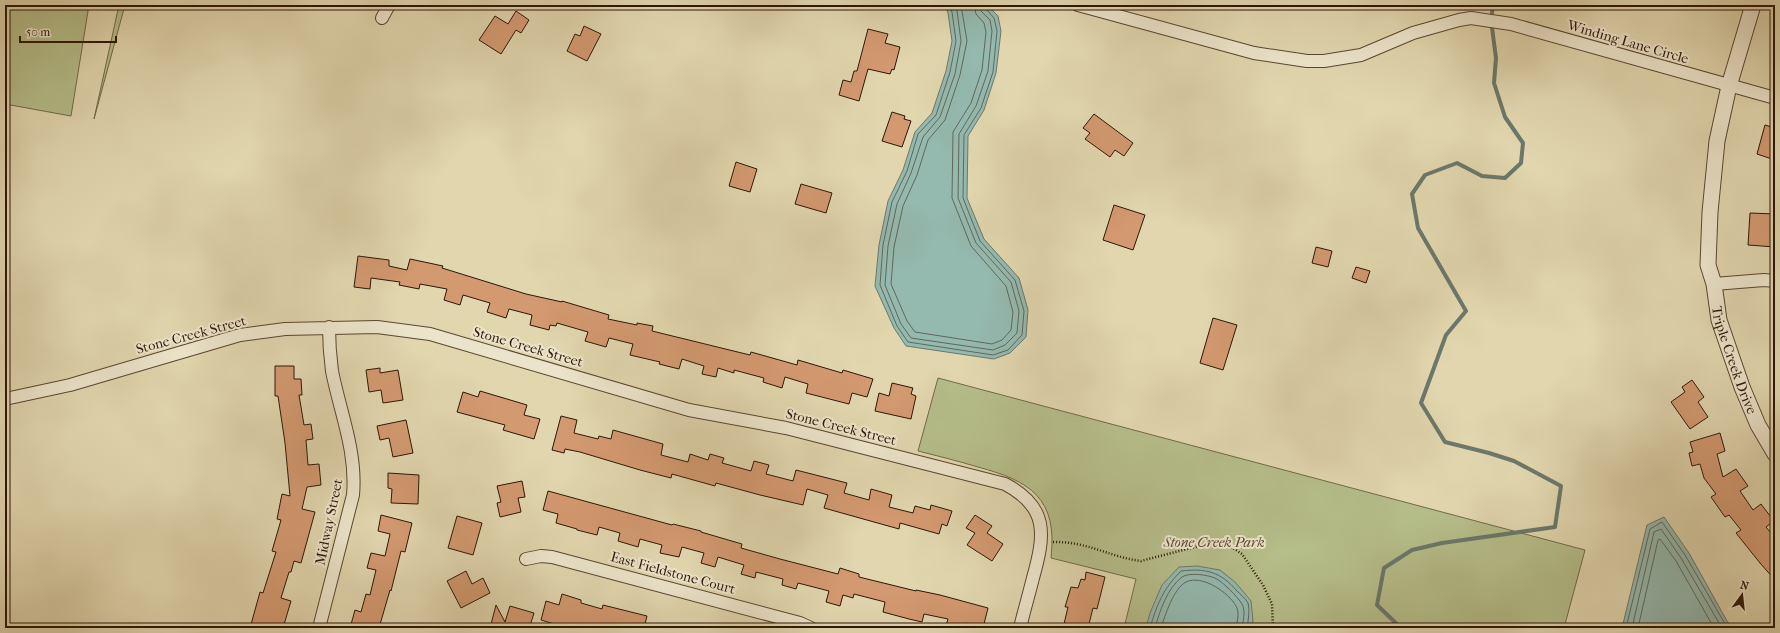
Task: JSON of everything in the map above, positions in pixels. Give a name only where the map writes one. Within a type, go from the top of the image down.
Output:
[{"type":"street","points":[[382,18],[388,5]]},
{"type":"street","name":"Winding Lane Circle","points":[[1078,5],[1254,53],[1307,61],[1324,61],[1361,55],[1412,32],[1459,20],[1471,18],[1491,20],[1511,24],[1775,98]]},
{"type":"street","name":"Triple Creek Drive","points":[[1753,5],[1729,86],[1717,141],[1710,212],[1708,265],[1714,284],[1719,320],[1742,387],[1758,425],[1775,454]]},
{"type":"street","points":[[1714,284],[1754,280],[1775,281]]},
{"type":"street","name":"Stone Creek Street","points":[[5,399],[70,385],[240,335],[285,329],[328,327],[377,327],[430,334],[689,410],[786,428],[1002,483],[1015,489],[1026,497],[1039,518],[1041,528],[1041,550],[1020,628]]},
{"type":"street","name":"Midway Street","points":[[319,628],[353,495],[354,477],[353,461],[332,370],[328,327]]},
{"type":"street","name":"East Fieldstone Court","points":[[526,559],[541,556],[552,557],[800,623],[811,628]]},
{"type":"path","points":[[1053,542],[1078,543],[1131,560],[1141,561],[1206,544],[1223,544],[1242,554],[1264,585],[1272,604],[1273,628]]},
{"type":"green space","points":[[5,5],[89,5],[71,116],[5,104]]},
{"type":"green space","points":[[119,5],[125,5],[94,119]]},
{"type":"green space","name":"Stone Creek Park","points":[[938,378],[1585,550],[1564,628],[1124,628],[1136,579],[1051,558],[1052,537],[1050,520],[1045,507],[1037,495],[1026,486],[996,472],[918,451]]},
{"type":"water","points":[[945,5],[987,5],[998,16],[1001,31],[996,73],[984,110],[968,136],[967,198],[984,239],[1019,278],[1028,310],[1026,337],[1010,353],[994,359],[906,346],[894,328],[875,286],[879,245],[888,201],[903,170],[915,132],[932,113],[946,71],[952,41],[948,13]]},
{"type":"water","points":[[1664,517],[1689,553],[1727,621],[1734,628],[1622,628],[1647,525]]},
{"type":"water","points":[[1197,566],[1220,570],[1235,582],[1251,601],[1253,621],[1251,628],[1146,628],[1150,613],[1162,585],[1179,567]]},
{"type":"building","points":[[516,11],[529,20],[521,33],[516,30],[501,54],[479,40],[495,16],[508,24]]},
{"type":"building","points":[[584,26],[601,34],[587,61],[567,51],[575,34],[580,36]]},
{"type":"building","points":[[868,29],[888,34],[885,43],[900,47],[894,70],[892,69],[890,74],[868,69],[859,101],[839,95],[843,80],[851,82],[854,71],[857,71]]},
{"type":"building","points":[[892,112],[905,116],[904,119],[911,121],[902,147],[882,141]]},
{"type":"building","points":[[1094,114],[1133,143],[1124,156],[1115,150],[1110,157],[1085,139],[1090,133],[1083,128]]},
{"type":"building","points":[[1765,125],[1775,128],[1775,160],[1757,154]]},
{"type":"building","points":[[736,162],[757,169],[750,192],[729,186]]},
{"type":"building","points":[[801,184],[832,193],[826,213],[795,204]]},
{"type":"building","points":[[1114,205],[1145,215],[1133,250],[1103,240]]},
{"type":"building","points":[[1750,213],[1775,214],[1775,247],[1748,245]]},
{"type":"building","points":[[1316,247],[1332,251],[1328,267],[1312,263]]},
{"type":"building","points":[[358,256],[389,260],[389,266],[407,270],[410,259],[443,266],[442,268],[526,294],[562,301],[609,315],[608,319],[637,325],[637,323],[653,326],[652,331],[750,355],[751,352],[797,365],[798,360],[842,373],[843,370],[873,379],[867,397],[852,393],[849,404],[806,393],[808,384],[785,377],[782,388],[763,382],[764,378],[734,370],[734,373],[718,368],[716,377],[702,374],[704,366],[682,359],[679,369],[659,364],[660,362],[630,355],[633,344],[609,338],[606,347],[585,341],[588,332],[557,323],[556,326],[550,325],[549,330],[530,325],[532,315],[509,309],[506,318],[487,312],[490,303],[463,295],[460,305],[444,300],[447,289],[420,284],[419,289],[399,285],[400,282],[371,278],[370,289],[354,287]]},
{"type":"building","points":[[1356,267],[1370,271],[1366,283],[1352,278]]},
{"type":"building","points":[[1213,318],[1237,325],[1223,370],[1200,363]]},
{"type":"building","points":[[275,366],[294,366],[294,379],[301,379],[302,395],[299,395],[304,425],[311,424],[313,439],[306,440],[308,465],[319,464],[321,485],[307,487],[302,509],[315,512],[301,563],[294,561],[281,598],[291,601],[283,628],[250,628],[260,592],[263,593],[276,552],[272,551],[281,520],[277,519],[282,494],[290,496],[285,443],[278,396],[275,396]]},
{"type":"building","points":[[380,368],[380,373],[398,370],[403,400],[383,403],[381,390],[369,392],[366,370]]},
{"type":"building","points":[[1692,380],[1704,397],[1698,402],[1708,417],[1690,429],[1671,402],[1685,392],[1682,387]]},
{"type":"building","points":[[892,383],[913,388],[911,394],[916,396],[911,419],[875,411],[879,393],[889,396]]},
{"type":"building","points":[[480,391],[527,405],[524,415],[540,419],[534,439],[503,430],[505,425],[457,412],[463,392],[478,397]]},
{"type":"building","points":[[561,416],[577,420],[574,433],[598,439],[599,436],[611,439],[613,430],[663,444],[661,455],[688,462],[690,454],[708,460],[710,454],[724,458],[722,463],[751,471],[754,461],[769,465],[766,474],[793,481],[796,470],[847,483],[844,493],[869,500],[871,489],[892,495],[889,507],[913,513],[915,506],[930,510],[931,505],[952,511],[947,526],[942,524],[939,534],[900,523],[899,529],[824,508],[828,495],[807,489],[803,505],[716,483],[715,486],[672,474],[671,478],[580,452],[565,449],[564,453],[552,450]]},
{"type":"building","points":[[406,420],[413,453],[393,457],[389,438],[380,440],[377,426]]},
{"type":"building","points":[[1720,433],[1725,451],[1717,454],[1723,477],[1736,469],[1748,486],[1740,491],[1753,510],[1761,504],[1774,521],[1766,527],[1775,538],[1775,580],[1736,533],[1741,530],[1729,515],[1725,517],[1711,497],[1716,494],[1704,478],[1700,464],[1692,466],[1689,453],[1693,452],[1690,442]]},
{"type":"building","points":[[388,473],[419,475],[418,504],[391,503],[392,489],[388,488]]},
{"type":"building","points":[[522,481],[525,497],[518,498],[521,512],[500,517],[497,503],[501,502],[497,486]]},
{"type":"building","points":[[548,491],[672,525],[701,531],[742,544],[741,548],[780,559],[838,574],[840,568],[859,574],[859,577],[916,591],[940,595],[988,608],[983,628],[966,623],[965,628],[945,628],[948,619],[924,614],[922,622],[909,619],[883,612],[885,602],[854,594],[853,598],[843,595],[840,606],[826,602],[829,591],[798,583],[796,589],[782,585],[783,579],[756,572],[755,578],[741,574],[744,565],[718,557],[715,567],[701,563],[704,553],[682,547],[679,557],[660,553],[662,545],[640,539],[638,547],[618,541],[620,533],[599,527],[597,535],[577,530],[556,523],[558,514],[543,510]]},
{"type":"building","points":[[381,515],[412,523],[405,552],[401,551],[391,591],[390,590],[379,628],[350,628],[355,610],[361,612],[366,594],[370,595],[376,570],[367,568],[371,553],[385,556],[390,534],[378,531]]},
{"type":"building","points":[[975,515],[992,526],[987,533],[1003,544],[992,561],[967,545],[975,533],[966,528]]},
{"type":"building","points":[[457,516],[482,523],[473,555],[448,548]]},
{"type":"building","points":[[466,571],[472,584],[483,578],[490,593],[461,608],[447,581]]},
{"type":"building","points":[[1086,572],[1105,577],[1097,609],[1093,608],[1088,628],[1063,628],[1068,607],[1065,607],[1071,587],[1078,588],[1081,579],[1085,580]]},
{"type":"building","points":[[562,594],[581,600],[581,603],[602,609],[603,605],[647,616],[644,628],[586,628],[574,625],[574,628],[567,628],[541,620],[546,601],[559,605]]},
{"type":"building","points":[[496,605],[505,622],[510,606],[534,613],[530,626],[522,623],[520,628],[490,628]]},
{"type":"waterway","points":[[1401,628],[1377,605],[1384,568],[1412,550],[1442,543],[1555,527],[1561,486],[1514,461],[1445,442],[1421,403],[1446,335],[1466,311],[1418,228],[1412,194],[1425,175],[1457,163],[1482,176],[1505,178],[1521,163],[1523,143],[1505,117],[1494,83],[1496,58],[1491,20],[1493,5]]}]
